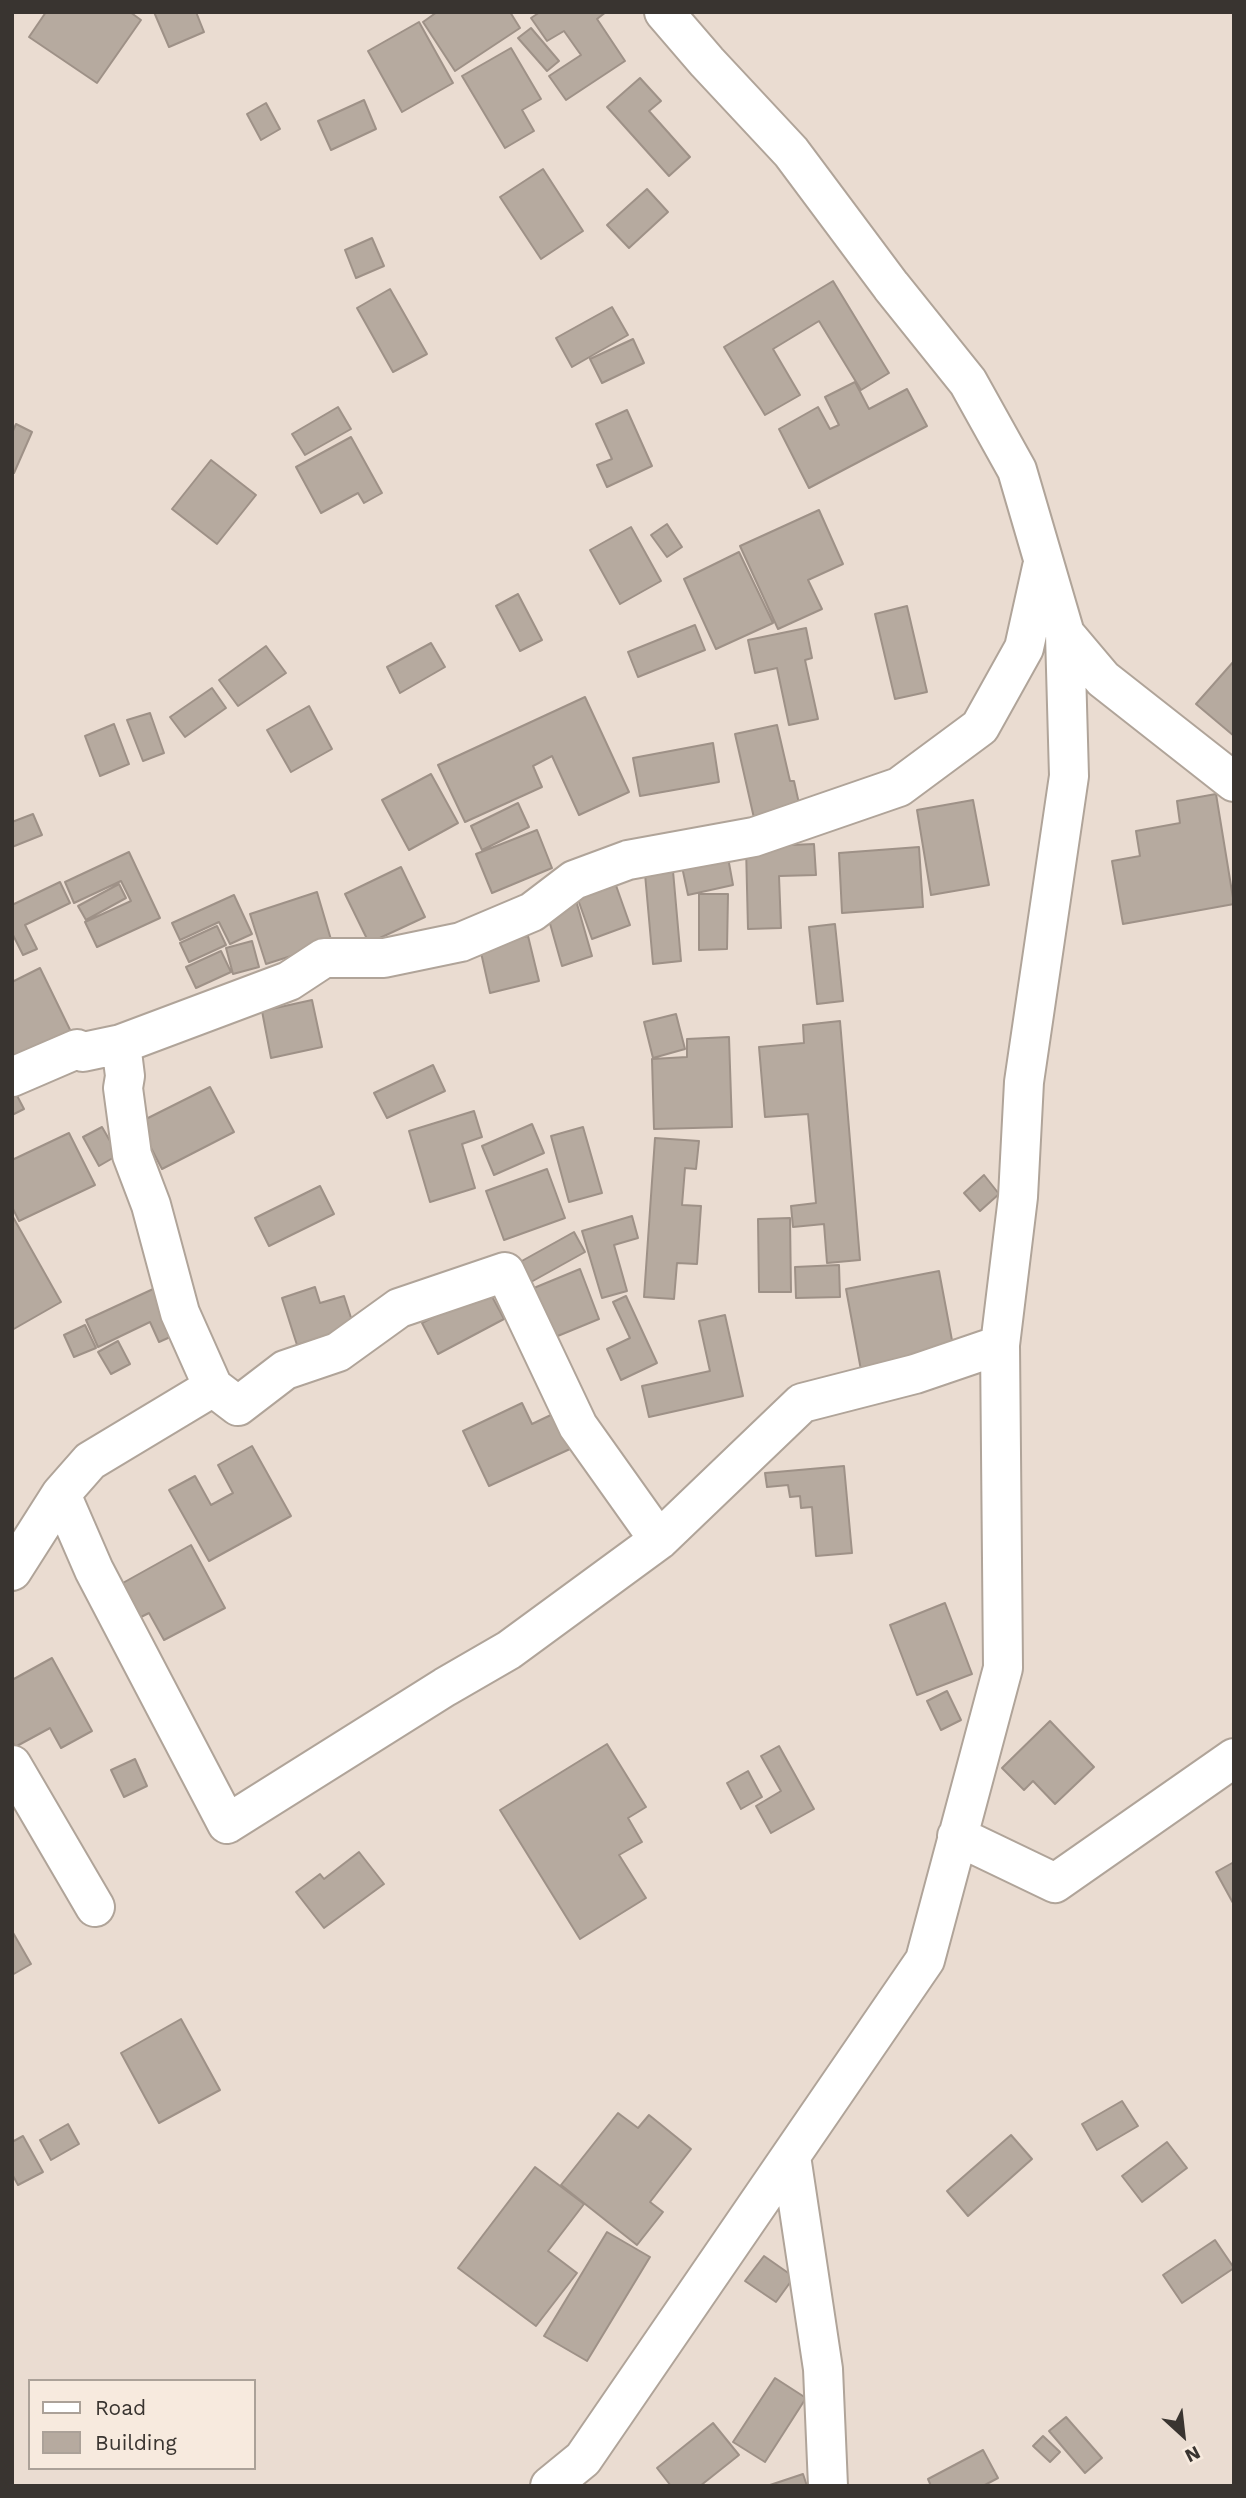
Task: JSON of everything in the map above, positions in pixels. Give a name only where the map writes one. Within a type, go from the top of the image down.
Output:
[{"type":"street","points":[[550,2486],[579,2472],[790,2156],[925,1960],[1003,1668],[1000,1345],[1018,1197],[1024,1082],[1069,776],[1065,634],[1017,470],[968,382],[891,286],[791,152],[664,12]]},
{"type":"street","points":[[12,1077],[77,1049],[83,1052],[121,1044],[289,981],[324,958],[384,958],[461,942],[532,912],[574,880],[628,860],[754,837],[899,787],[980,727],[1024,648],[1043,561]]},
{"type":"street","points":[[1065,634],[1103,680],[1234,782]]},
{"type":"street","points":[[121,1044],[125,1076],[123,1088],[132,1155],[150,1205],[180,1313],[213,1387],[238,1406],[285,1370],[338,1352],[399,1308],[505,1272],[578,1426],[659,1540]]},
{"type":"street","points":[[61,1493],[94,1570],[227,1824],[445,1687],[509,1650],[659,1540],[802,1403],[915,1374],[1000,1345]]},
{"type":"street","points":[[12,1572],[61,1493],[90,1461],[213,1387]]},
{"type":"street","points":[[957,1836],[1055,1883],[1234,1758]]},
{"type":"street","points":[[12,1765],[95,1907]]},
{"type":"street","points":[[790,2156],[822,2370],[828,2486]]},
{"type":"building","points":[[46,12],[130,12],[141,20],[97,83],[29,37]]},
{"type":"building","points":[[154,12],[196,12],[204,32],[169,47]]},
{"type":"building","points":[[437,12],[510,12],[520,28],[455,71],[423,22]]},
{"type":"building","points":[[540,12],[606,12],[597,19],[625,61],[566,100],[549,76],[581,55],[564,31],[547,41],[531,18]]},
{"type":"building","points":[[419,22],[453,83],[402,112],[368,51]]},
{"type":"building","points":[[531,28],[559,61],[547,71],[518,38]]},
{"type":"building","points":[[511,48],[541,99],[522,110],[534,131],[505,148],[462,76]]},
{"type":"building","points":[[640,78],[661,101],[649,111],[690,157],[669,176],[607,107]]},
{"type":"building","points":[[364,100],[376,129],[331,150],[318,121]]},
{"type":"building","points":[[266,103],[280,129],[261,140],[247,114]]},
{"type":"building","points":[[543,169],[583,231],[541,259],[500,197]]},
{"type":"building","points":[[647,189],[668,212],[629,248],[607,225]]},
{"type":"building","points":[[372,238],[384,266],[356,278],[345,250]]},
{"type":"building","points":[[833,281],[889,373],[861,390],[819,321],[773,349],[800,395],[765,415],[724,347]]},
{"type":"building","points":[[390,289],[427,354],[393,372],[357,308]]},
{"type":"building","points":[[612,307],[628,335],[572,367],[556,338]]},
{"type":"building","points":[[633,339],[644,363],[602,383],[590,359]]},
{"type":"building","points":[[855,382],[869,409],[907,389],[927,426],[809,488],[779,429],[818,407],[830,429],[839,425],[825,397]]},
{"type":"building","points":[[338,407],[351,429],[305,455],[292,434]]},
{"type":"building","points":[[627,410],[652,466],[607,487],[597,465],[612,459],[596,424]]},
{"type":"building","points":[[16,424],[32,432],[12,473],[12,433]]},
{"type":"building","points":[[351,437],[382,493],[364,503],[358,493],[321,513],[296,467]]},
{"type":"building","points":[[211,460],[256,495],[217,544],[172,509]]},
{"type":"building","points":[[819,510],[843,564],[808,580],[822,609],[778,629],[740,546]]},
{"type":"building","points":[[667,524],[682,547],[667,557],[651,535]]},
{"type":"building","points":[[631,527],[661,581],[620,604],[590,550]]},
{"type":"building","points":[[739,552],[773,623],[716,649],[684,579]]},
{"type":"building","points":[[518,594],[542,640],[520,651],[496,606]]},
{"type":"building","points":[[907,606],[927,692],[895,699],[875,614]]},
{"type":"building","points":[[695,625],[705,650],[638,677],[628,652]]},
{"type":"building","points":[[806,628],[812,658],[805,660],[818,719],[789,725],[777,668],[755,673],[748,640]]},
{"type":"building","points":[[431,643],[445,667],[400,693],[387,667]]},
{"type":"building","points":[[266,646],[286,673],[238,706],[219,680]]},
{"type":"building","points":[[1234,661],[1234,736],[1196,704]]},
{"type":"building","points":[[212,688],[226,708],[185,737],[170,717]]},
{"type":"building","points":[[585,697],[629,792],[579,815],[552,756],[533,766],[542,787],[465,822],[438,765]]},
{"type":"building","points":[[309,706],[332,749],[291,772],[267,730]]},
{"type":"building","points":[[150,713],[164,753],[143,761],[127,720]]},
{"type":"building","points":[[114,724],[129,764],[100,776],[85,736]]},
{"type":"building","points":[[777,725],[790,781],[794,781],[800,808],[754,818],[735,734]]},
{"type":"building","points":[[713,743],[719,782],[640,796],[633,758]]},
{"type":"building","points":[[431,774],[458,823],[409,850],[382,800]]},
{"type":"building","points":[[1216,794],[1234,904],[1123,924],[1112,861],[1140,856],[1136,831],[1180,823],[1177,801]]},
{"type":"building","points":[[973,800],[989,885],[931,895],[917,810]]},
{"type":"building","points":[[518,803],[529,827],[482,850],[471,826]]},
{"type":"building","points":[[33,814],[42,835],[12,847],[12,822]]},
{"type":"building","points":[[537,830],[552,868],[492,893],[476,854]]},
{"type":"building","points":[[814,844],[816,875],[779,876],[781,928],[748,929],[746,847]]},
{"type":"building","points":[[919,847],[923,907],[842,913],[839,853]]},
{"type":"building","points":[[129,852],[160,918],[97,947],[85,922],[131,901],[121,881],[74,903],[65,882]]},
{"type":"building","points":[[727,852],[733,885],[688,895],[681,862]]},
{"type":"building","points":[[401,867],[425,917],[369,943],[345,894]]},
{"type":"building","points":[[673,871],[681,961],[653,964],[645,874]]},
{"type":"building","points":[[613,877],[630,925],[592,939],[575,891]]},
{"type":"building","points":[[60,882],[70,903],[25,925],[37,949],[23,955],[12,933],[12,905]]},
{"type":"building","points":[[119,884],[126,898],[86,920],[78,906]]},
{"type":"building","points":[[317,892],[332,943],[266,964],[250,914]]},
{"type":"building","points":[[699,894],[728,894],[727,949],[699,950]]},
{"type":"building","points":[[234,895],[252,934],[230,944],[219,922],[180,940],[172,923]]},
{"type":"building","points":[[575,897],[592,956],[562,966],[545,906]]},
{"type":"building","points":[[835,924],[843,1001],[817,1004],[809,927]]},
{"type":"building","points":[[217,926],[226,945],[189,962],[180,943]]},
{"type":"building","points":[[528,936],[539,981],[490,993],[480,948]]},
{"type":"building","points":[[252,941],[259,967],[233,974],[226,948]]},
{"type":"building","points":[[221,951],[231,972],[196,988],[186,967]]},
{"type":"building","points":[[40,968],[75,1040],[12,1070],[12,982]]},
{"type":"building","points":[[312,1000],[322,1047],[271,1058],[262,1011]]},
{"type":"building","points":[[676,1014],[685,1049],[653,1058],[644,1022]]},
{"type":"building","points":[[840,1021],[860,1260],[827,1263],[824,1224],[793,1227],[791,1206],[816,1203],[808,1114],[765,1117],[759,1047],[804,1043],[803,1025]]},
{"type":"building","points":[[729,1037],[732,1127],[654,1129],[652,1059],[687,1057],[687,1039]]},
{"type":"building","points":[[433,1065],[445,1091],[387,1118],[374,1093]]},
{"type":"building","points":[[12,1086],[24,1109],[12,1115]]},
{"type":"building","points":[[210,1087],[234,1132],[162,1169],[138,1123]]},
{"type":"building","points":[[474,1111],[482,1137],[462,1144],[475,1188],[430,1202],[409,1131]]},
{"type":"building","points":[[532,1124],[544,1153],[494,1175],[482,1146]]},
{"type":"building","points":[[102,1127],[118,1155],[99,1166],[83,1137]]},
{"type":"building","points":[[583,1127],[602,1193],[569,1202],[551,1136]]},
{"type":"building","points":[[69,1133],[95,1185],[19,1221],[12,1207],[12,1160]]},
{"type":"building","points":[[655,1138],[699,1141],[696,1169],[685,1168],[682,1205],[701,1206],[697,1264],[677,1263],[674,1299],[644,1297]]},
{"type":"building","points":[[547,1169],[565,1218],[504,1240],[486,1191]]},
{"type":"building","points":[[984,1175],[999,1194],[980,1211],[964,1193]]},
{"type":"building","points":[[320,1186],[334,1214],[269,1246],[255,1218]]},
{"type":"building","points":[[632,1216],[638,1238],[614,1245],[627,1291],[602,1298],[582,1231]]},
{"type":"building","points":[[12,1218],[61,1302],[12,1330]]},
{"type":"building","points":[[790,1218],[791,1292],[759,1292],[758,1219]]},
{"type":"building","points":[[574,1232],[585,1252],[531,1282],[520,1262]]},
{"type":"building","points":[[839,1265],[840,1297],[796,1298],[795,1267]]},
{"type":"building","points":[[580,1269],[599,1319],[548,1340],[529,1290]]},
{"type":"building","points":[[939,1271],[954,1351],[861,1370],[846,1289]]},
{"type":"building","points":[[164,1284],[186,1330],[159,1342],[150,1322],[98,1347],[86,1320]]},
{"type":"building","points":[[315,1287],[320,1303],[344,1296],[354,1327],[297,1345],[282,1298]]},
{"type":"building","points":[[488,1289],[504,1319],[438,1354],[422,1323]]},
{"type":"building","points":[[626,1296],[657,1363],[621,1380],[607,1349],[630,1338],[613,1302]]},
{"type":"building","points":[[725,1315],[743,1396],[649,1417],[642,1386],[710,1371],[699,1321]]},
{"type":"building","points":[[85,1325],[96,1348],[74,1357],[64,1335]]},
{"type":"building","points":[[118,1341],[130,1364],[111,1374],[98,1352]]},
{"type":"building","points":[[522,1403],[532,1424],[553,1414],[570,1449],[489,1486],[463,1431]]},
{"type":"building","points":[[252,1446],[291,1516],[209,1561],[169,1490],[195,1476],[211,1505],[233,1493],[218,1465]]},
{"type":"building","points":[[844,1466],[852,1553],[816,1556],[812,1507],[801,1508],[800,1496],[790,1497],[788,1485],[767,1487],[765,1473]]},
{"type":"building","points":[[191,1545],[225,1608],[164,1640],[149,1613],[139,1618],[121,1584]]},
{"type":"building","points":[[945,1603],[972,1674],[917,1695],[890,1625]]},
{"type":"building","points":[[52,1658],[92,1731],[61,1748],[50,1728],[15,1747],[12,1741],[12,1680]]},
{"type":"building","points":[[947,1691],[961,1720],[941,1730],[927,1701]]},
{"type":"building","points":[[1050,1721],[1094,1767],[1055,1804],[1033,1781],[1024,1790],[1002,1768]]},
{"type":"building","points":[[607,1744],[646,1807],[628,1818],[642,1842],[619,1855],[646,1898],[580,1939],[500,1810]]},
{"type":"building","points":[[779,1746],[814,1809],[771,1833],[756,1806],[781,1791],[761,1756]]},
{"type":"building","points":[[135,1759],[147,1786],[124,1797],[111,1770]]},
{"type":"building","points":[[748,1771],[762,1797],[741,1809],[727,1783]]},
{"type":"building","points":[[359,1852],[384,1884],[324,1928],[296,1892],[320,1874],[324,1879]]},
{"type":"building","points":[[1234,1862],[1234,1903],[1233,1903],[1216,1872]]},
{"type":"building","points":[[12,1931],[31,1964],[12,1975]]},
{"type":"building","points":[[181,2019],[220,2090],[159,2123],[121,2053]]},
{"type":"building","points":[[1122,2101],[1138,2126],[1097,2150],[1082,2124]]},
{"type":"building","points":[[618,2113],[638,2128],[649,2115],[691,2149],[650,2202],[663,2212],[637,2245],[561,2185]]},
{"type":"building","points":[[68,2124],[79,2144],[51,2160],[40,2140]]},
{"type":"building","points":[[1011,2135],[1032,2159],[968,2216],[947,2191]]},
{"type":"building","points":[[23,2136],[43,2172],[18,2185],[12,2174],[12,2142]]},
{"type":"building","points":[[1167,2142],[1187,2168],[1142,2202],[1122,2176]]},
{"type":"building","points":[[535,2167],[584,2204],[548,2251],[577,2273],[536,2326],[458,2268]]},
{"type":"building","points":[[607,2232],[650,2257],[587,2361],[544,2336]]},
{"type":"building","points":[[1215,2240],[1234,2268],[1182,2303],[1163,2275]]},
{"type":"building","points":[[764,2256],[794,2277],[776,2302],[745,2281]]},
{"type":"building","points":[[775,2378],[806,2398],[765,2462],[733,2442]]},
{"type":"building","points":[[1066,2417],[1102,2458],[1085,2473],[1049,2431]]},
{"type":"building","points":[[713,2423],[739,2455],[700,2486],[671,2486],[657,2468]]},
{"type":"building","points":[[1043,2436],[1060,2452],[1050,2462],[1033,2446]]},
{"type":"building","points":[[983,2450],[998,2478],[983,2486],[931,2486],[928,2479]]},
{"type":"building","points":[[803,2474],[807,2486],[767,2486]]}]
